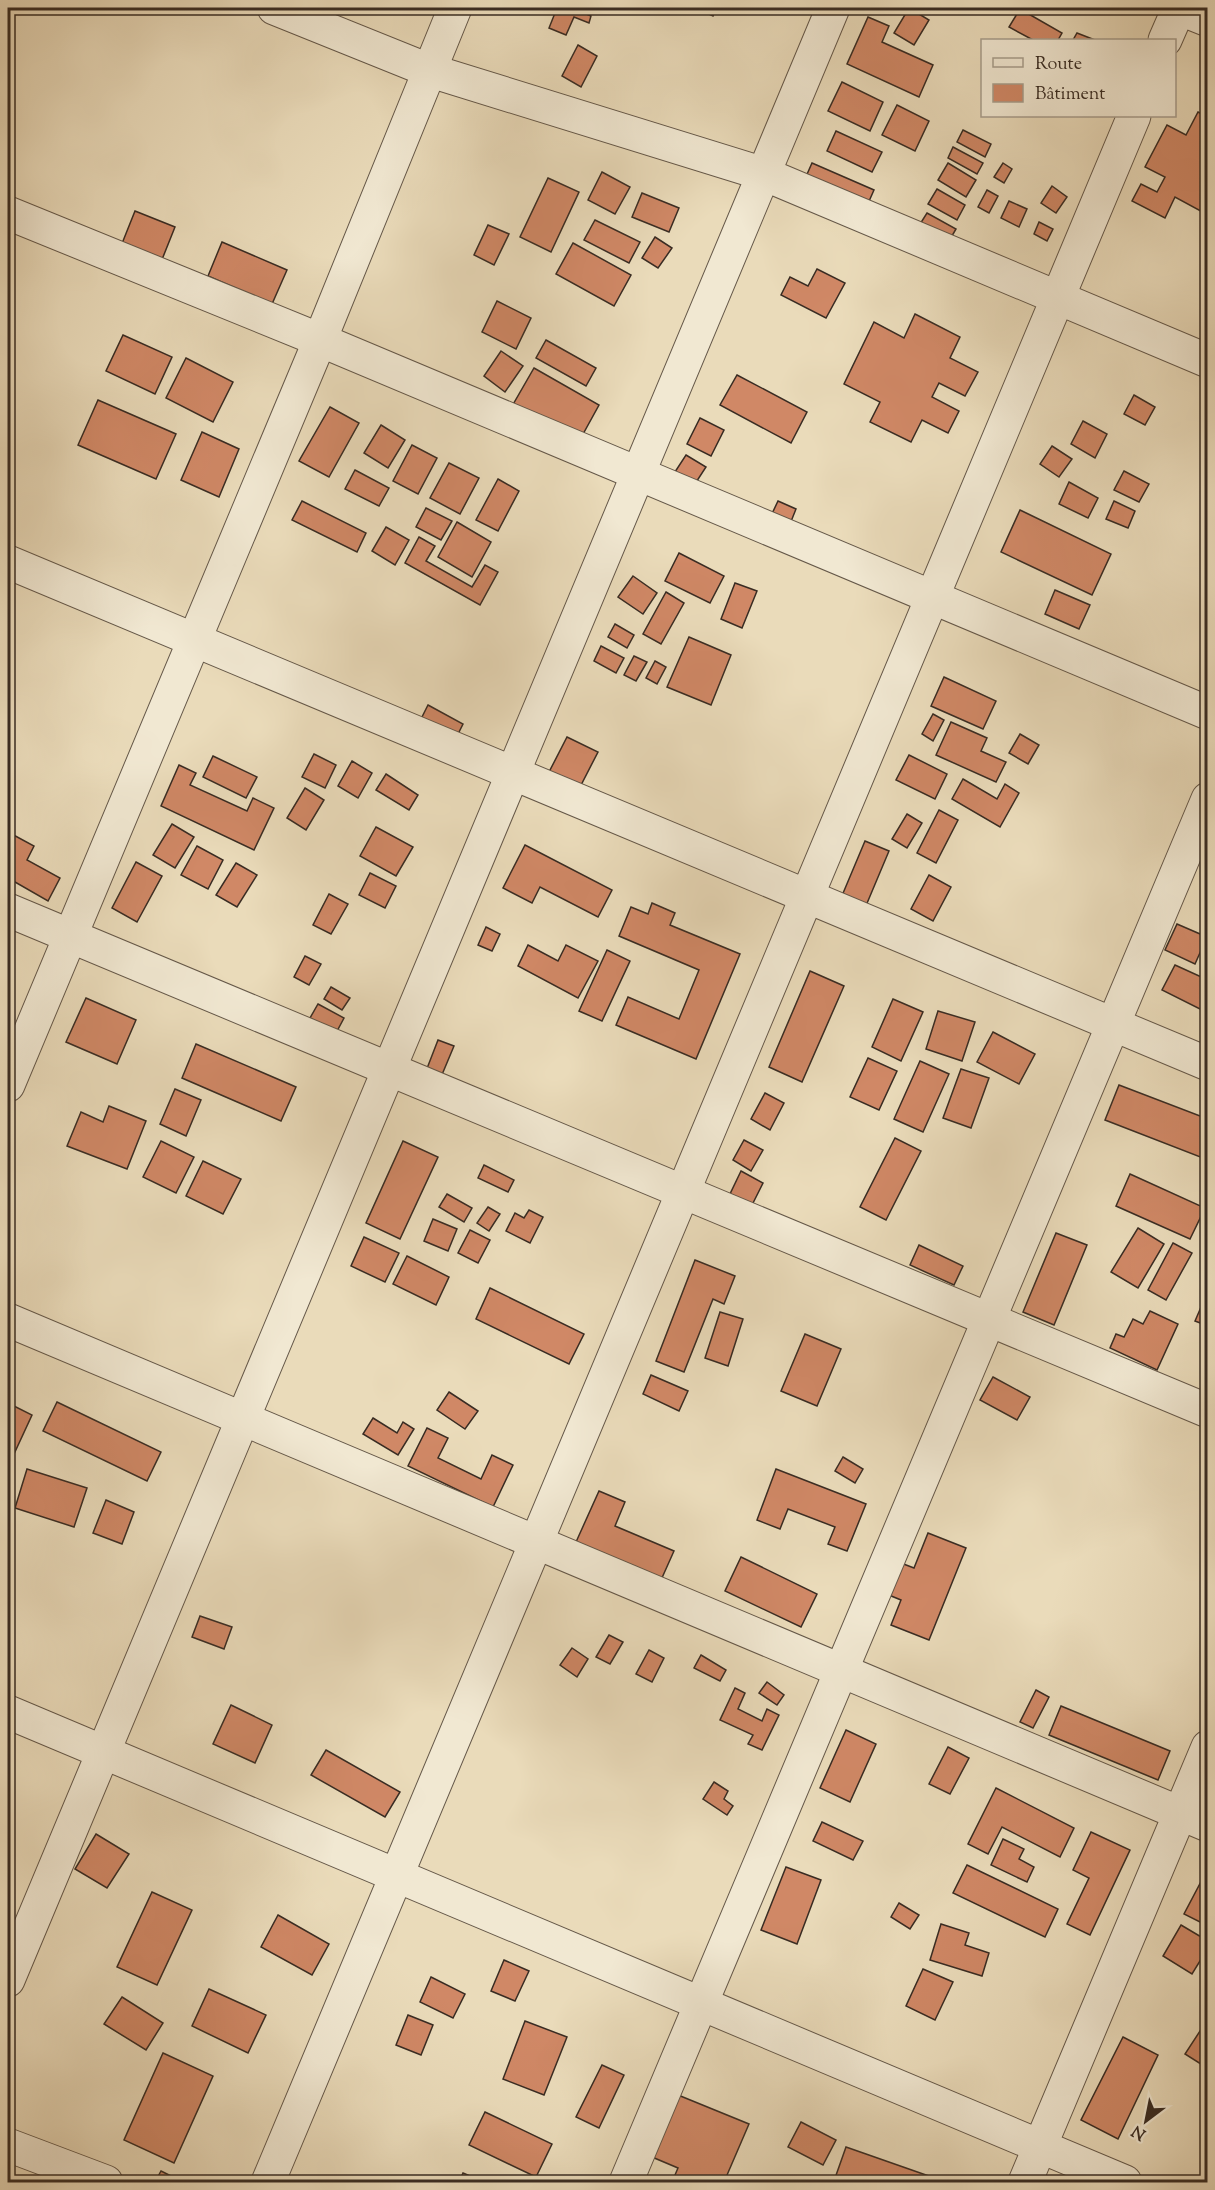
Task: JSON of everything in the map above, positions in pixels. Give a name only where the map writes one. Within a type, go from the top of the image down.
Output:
[{"type":"street","points":[[274,8],[428,70],[764,174],[1208,361]]},
{"type":"street","points":[[8,1085],[320,340],[455,8]]},
{"type":"street","points":[[8,1980],[833,8]]},
{"type":"street","points":[[1165,39],[1179,8],[1208,20]]},
{"type":"street","points":[[268,2182],[1134,117]]},
{"type":"street","points":[[8,213],[320,340],[1208,714]]},
{"type":"street","points":[[8,562],[1208,1064]]},
{"type":"street","points":[[626,2182],[1208,799]]},
{"type":"street","points":[[8,910],[1208,1411]]},
{"type":"street","points":[[8,1320],[1194,1819]]},
{"type":"street","points":[[8,1712],[1125,2182]]},
{"type":"street","points":[[1024,2182],[1194,1819],[1208,1747]]},
{"type":"street","points":[[8,2145],[106,2182]]},
{"type":"building","points":[[557,8],[572,8],[591,16],[589,23],[574,17],[566,35],[549,28]]},
{"type":"building","points":[[696,8],[716,8],[713,16]]},
{"type":"building","points":[[909,8],[929,20],[914,45],[894,33]]},
{"type":"building","points":[[1020,9],[1062,33],[1059,39],[1031,39],[1009,27]]},
{"type":"building","points":[[868,17],[889,26],[882,42],[933,65],[919,97],[847,64]]},
{"type":"building","points":[[1077,33],[1092,39],[1074,39]]},
{"type":"building","points":[[578,45],[597,56],[581,87],[562,76]]},
{"type":"building","points":[[842,82],[883,102],[870,131],[828,111]]},
{"type":"building","points":[[897,105],[929,121],[915,151],[882,135]]},
{"type":"building","points":[[1198,112],[1208,117],[1208,215],[1175,197],[1165,218],[1132,201],[1141,184],[1157,192],[1165,177],[1145,167],[1167,125],[1186,135]]},
{"type":"building","points":[[963,130],[991,144],[985,157],[957,142]]},
{"type":"building","points":[[836,131],[882,152],[872,172],[827,151]]},
{"type":"building","points":[[953,147],[983,163],[977,174],[948,158]]},
{"type":"building","points":[[812,163],[874,190],[862,217],[800,190]]},
{"type":"building","points":[[948,163],[976,180],[966,197],[938,180]]},
{"type":"building","points":[[1003,163],[1012,169],[1004,183],[994,177]]},
{"type":"building","points":[[602,172],[630,187],[615,214],[588,200]]},
{"type":"building","points":[[548,178],[579,192],[551,252],[520,237]]},
{"type":"building","points":[[1052,186],[1067,197],[1056,213],[1041,203]]},
{"type":"building","points":[[937,189],[965,205],[957,220],[928,204]]},
{"type":"building","points":[[987,190],[998,196],[989,213],[978,207]]},
{"type":"building","points":[[642,193],[679,208],[669,232],[632,217]]},
{"type":"building","points":[[1009,201],[1027,209],[1019,227],[1001,218]]},
{"type":"building","points":[[135,211],[175,227],[159,267],[119,251]]},
{"type":"building","points":[[927,213],[956,229],[945,248],[915,232]]},
{"type":"building","points":[[595,220],[640,242],[629,263],[584,240]]},
{"type":"building","points":[[1039,222],[1053,229],[1047,241],[1034,234]]},
{"type":"building","points":[[488,225],[509,234],[494,265],[474,255]]},
{"type":"building","points":[[655,237],[672,248],[658,268],[642,258]]},
{"type":"building","points":[[222,242],[287,270],[272,304],[208,276]]},
{"type":"building","points":[[573,243],[631,275],[614,306],[556,274]]},
{"type":"building","points":[[817,269],[845,283],[826,318],[781,295],[790,277],[808,286]]},
{"type":"building","points":[[497,301],[531,318],[516,349],[482,332]]},
{"type":"building","points":[[915,314],[960,337],[950,358],[978,372],[965,396],[939,383],[932,397],[959,411],[948,433],[922,420],[911,442],[870,422],[880,402],[844,384],[874,322],[904,338]]},
{"type":"building","points":[[123,335],[172,357],[155,394],[106,371]]},
{"type":"building","points":[[546,340],[596,368],[586,386],[536,358]]},
{"type":"building","points":[[501,351],[523,366],[505,392],[484,376]]},
{"type":"building","points":[[186,358],[233,382],[213,422],[166,398]]},
{"type":"building","points":[[534,368],[599,405],[577,445],[511,408]]},
{"type":"building","points":[[737,375],[807,412],[791,443],[720,405]]},
{"type":"building","points":[[1134,395],[1155,407],[1145,425],[1124,414]]},
{"type":"building","points":[[98,400],[176,434],[156,479],[78,445]]},
{"type":"building","points":[[330,407],[359,423],[329,477],[299,461]]},
{"type":"building","points":[[700,418],[724,430],[711,456],[687,444]]},
{"type":"building","points":[[1083,421],[1107,434],[1095,458],[1071,444]]},
{"type":"building","points":[[381,425],[405,440],[388,468],[364,453]]},
{"type":"building","points":[[202,432],[239,449],[219,497],[181,480]]},
{"type":"building","points":[[412,445],[437,458],[418,494],[393,481]]},
{"type":"building","points":[[1052,446],[1072,459],[1059,477],[1040,464]]},
{"type":"building","points":[[686,455],[706,467],[691,490],[671,478]]},
{"type":"building","points":[[449,463],[479,478],[460,514],[430,498]]},
{"type":"building","points":[[355,470],[389,488],[379,506],[345,489]]},
{"type":"building","points":[[1124,471],[1149,484],[1139,502],[1114,490]]},
{"type":"building","points":[[498,479],[519,491],[498,531],[476,520]]},
{"type":"building","points":[[1069,482],[1098,498],[1088,518],[1059,504]]},
{"type":"building","points":[[302,501],[366,533],[357,552],[292,520]]},
{"type":"building","points":[[778,501],[796,509],[788,529],[769,520]]},
{"type":"building","points":[[1114,501],[1135,511],[1128,528],[1106,519]]},
{"type":"building","points":[[426,508],[452,521],[441,540],[416,527]]},
{"type":"building","points":[[1020,510],[1111,554],[1092,595],[1001,552]]},
{"type":"building","points":[[457,522],[491,542],[472,577],[438,557]]},
{"type":"building","points":[[386,527],[409,540],[395,565],[372,551]]},
{"type":"building","points":[[419,537],[435,546],[426,561],[472,587],[485,565],[498,572],[480,605],[405,563]]},
{"type":"building","points":[[679,553],[724,576],[710,603],[665,581]]},
{"type":"building","points":[[633,576],[657,593],[643,614],[618,597]]},
{"type":"building","points":[[735,583],[757,591],[742,628],[721,619]]},
{"type":"building","points":[[1055,590],[1090,605],[1079,629],[1045,614]]},
{"type":"building","points":[[666,592],[684,603],[661,644],[643,634]]},
{"type":"building","points":[[615,624],[634,635],[627,648],[608,637]]},
{"type":"building","points":[[689,637],[731,655],[711,705],[667,687]]},
{"type":"building","points":[[601,646],[624,658],[616,673],[594,661]]},
{"type":"building","points":[[634,656],[647,662],[636,681],[624,675]]},
{"type":"building","points":[[655,661],[666,667],[657,684],[646,678]]},
{"type":"building","points":[[944,677],[996,701],[983,729],[931,706]]},
{"type":"building","points":[[428,705],[463,724],[455,740],[420,721]]},
{"type":"building","points":[[933,714],[944,720],[933,741],[922,734]]},
{"type":"building","points":[[951,722],[987,738],[981,751],[1006,762],[996,782],[936,755]]},
{"type":"building","points":[[1020,734],[1039,745],[1028,764],[1009,753]]},
{"type":"building","points":[[567,737],[598,752],[579,789],[548,774]]},
{"type":"building","points":[[314,754],[336,765],[325,788],[302,777]]},
{"type":"building","points":[[909,755],[947,774],[935,799],[896,780]]},
{"type":"building","points":[[213,756],[257,777],[246,798],[203,777]]},
{"type":"building","points":[[352,761],[372,773],[358,798],[338,786]]},
{"type":"building","points":[[179,765],[196,773],[190,785],[247,811],[253,798],[274,808],[254,850],[161,806]]},
{"type":"building","points":[[386,774],[418,795],[409,810],[376,790]]},
{"type":"building","points":[[963,779],[997,799],[1005,784],[1019,793],[1000,827],[952,799]]},
{"type":"building","points":[[305,788],[324,800],[306,830],[287,818]]},
{"type":"building","points":[[939,810],[958,820],[936,863],[917,853]]},
{"type":"building","points":[[907,814],[922,823],[907,848],[892,839]]},
{"type":"building","points":[[172,824],[194,837],[175,868],[153,855]]},
{"type":"building","points":[[376,827],[413,847],[396,876],[360,856]]},
{"type":"building","points":[[8,832],[34,846],[27,860],[60,878],[48,901],[8,878]]},
{"type":"building","points":[[865,841],[889,851],[865,908],[841,898]]},
{"type":"building","points":[[525,845],[612,890],[598,917],[540,887],[532,903],[503,888]]},
{"type":"building","points":[[197,846],[223,860],[208,889],[181,875]]},
{"type":"building","points":[[136,862],[162,876],[137,922],[112,908]]},
{"type":"building","points":[[236,863],[257,875],[237,907],[216,895]]},
{"type":"building","points":[[370,873],[396,886],[385,908],[359,895]]},
{"type":"building","points":[[929,875],[951,887],[933,921],[911,909]]},
{"type":"building","points":[[329,894],[348,904],[331,934],[313,925]]},
{"type":"building","points":[[652,903],[675,913],[670,925],[740,954],[696,1059],[616,1025],[628,997],[679,1019],[699,970],[619,936],[631,907],[648,914]]},
{"type":"building","points":[[1177,924],[1207,937],[1195,964],[1165,950]]},
{"type":"building","points":[[486,927],[500,934],[492,951],[478,945]]},
{"type":"building","points":[[528,945],[558,961],[566,945],[598,961],[578,998],[518,966]]},
{"type":"building","points":[[607,950],[630,961],[602,1021],[579,1011]]},
{"type":"building","points":[[305,956],[321,964],[309,985],[294,977]]},
{"type":"building","points":[[1175,965],[1208,980],[1208,1013],[1162,990]]},
{"type":"building","points":[[810,971],[844,986],[802,1082],[769,1067]]},
{"type":"building","points":[[331,987],[350,998],[342,1010],[324,999]]},
{"type":"building","points":[[86,998],[136,1020],[117,1064],[66,1042]]},
{"type":"building","points":[[893,999],[923,1012],[901,1061],[872,1047]]},
{"type":"building","points":[[318,1004],[344,1018],[336,1033],[310,1018]]},
{"type":"building","points":[[938,1011],[975,1022],[962,1061],[926,1049]]},
{"type":"building","points":[[993,1032],[1035,1054],[1019,1084],[977,1062]]},
{"type":"building","points":[[438,1040],[454,1046],[441,1077],[426,1071]]},
{"type":"building","points":[[196,1044],[296,1087],[281,1121],[182,1078]]},
{"type":"building","points":[[868,1058],[897,1071],[879,1110],[850,1097]]},
{"type":"building","points":[[920,1061],[949,1074],[923,1132],[894,1119]]},
{"type":"building","points":[[961,1069],[989,1078],[971,1128],[943,1118]]},
{"type":"building","points":[[1119,1085],[1208,1119],[1208,1160],[1105,1120]]},
{"type":"building","points":[[175,1089],[201,1100],[186,1136],[160,1124]]},
{"type":"building","points":[[765,1093],[784,1103],[770,1130],[751,1119]]},
{"type":"building","points":[[109,1106],[146,1121],[127,1169],[67,1146],[81,1112],[103,1122]]},
{"type":"building","points":[[895,1138],[921,1151],[886,1220],[860,1207]]},
{"type":"building","points":[[744,1140],[763,1150],[751,1171],[733,1160]]},
{"type":"building","points":[[161,1141],[194,1157],[176,1193],[143,1177]]},
{"type":"building","points":[[403,1141],[438,1157],[400,1239],[366,1223]]},
{"type":"building","points":[[203,1161],[241,1179],[223,1214],[186,1196]]},
{"type":"building","points":[[484,1165],[514,1180],[508,1192],[478,1178]]},
{"type":"building","points":[[741,1171],[763,1183],[752,1205],[730,1194]]},
{"type":"building","points":[[1130,1174],[1205,1208],[1190,1239],[1116,1206]]},
{"type":"building","points":[[447,1194],[472,1208],[464,1222],[439,1207]]},
{"type":"building","points":[[488,1207],[500,1214],[489,1231],[477,1223]]},
{"type":"building","points":[[529,1210],[543,1217],[530,1243],[506,1231],[515,1213],[524,1218]]},
{"type":"building","points":[[433,1219],[457,1229],[448,1251],[424,1241]]},
{"type":"building","points":[[1138,1228],[1164,1244],[1138,1288],[1111,1272]]},
{"type":"building","points":[[470,1230],[490,1240],[478,1263],[458,1253]]},
{"type":"building","points":[[1056,1233],[1087,1245],[1054,1325],[1023,1312]]},
{"type":"building","points":[[364,1237],[399,1253],[385,1282],[351,1266]]},
{"type":"building","points":[[1173,1243],[1192,1253],[1166,1300],[1148,1290]]},
{"type":"building","points":[[919,1245],[963,1266],[954,1285],[910,1265]]},
{"type":"building","points":[[407,1256],[449,1277],[436,1305],[393,1284]]},
{"type":"building","points":[[695,1260],[735,1276],[724,1304],[713,1299],[684,1372],[656,1361]]},
{"type":"building","points":[[490,1288],[584,1334],[569,1364],[476,1319]]},
{"type":"building","points":[[1208,1291],[1208,1326],[1195,1321]]},
{"type":"building","points":[[1150,1311],[1178,1324],[1157,1370],[1110,1348],[1116,1334],[1124,1337],[1133,1319],[1143,1324]]},
{"type":"building","points":[[720,1312],[743,1319],[728,1366],[705,1358]]},
{"type":"building","points":[[805,1334],[841,1349],[817,1406],[781,1391]]},
{"type":"building","points":[[651,1375],[688,1391],[679,1411],[643,1394]]},
{"type":"building","points":[[993,1377],[1030,1397],[1017,1420],[980,1400]]},
{"type":"building","points":[[449,1392],[478,1411],[465,1429],[437,1410]]},
{"type":"building","points":[[57,1402],[161,1452],[147,1481],[43,1431]]},
{"type":"building","points":[[8,1403],[32,1415],[8,1467]]},
{"type":"building","points":[[373,1418],[397,1433],[403,1422],[414,1429],[398,1455],[363,1434]]},
{"type":"building","points":[[427,1428],[448,1438],[438,1458],[481,1479],[492,1455],[513,1465],[493,1507],[408,1466]]},
{"type":"building","points":[[843,1457],[863,1469],[855,1483],[835,1471]]},
{"type":"building","points":[[27,1469],[87,1488],[74,1527],[15,1508]]},
{"type":"building","points":[[776,1469],[866,1504],[847,1551],[828,1544],[835,1527],[788,1509],[780,1529],[757,1520]]},
{"type":"building","points":[[599,1491],[625,1502],[615,1526],[674,1551],[661,1580],[576,1542]]},
{"type":"building","points":[[106,1500],[134,1512],[122,1544],[93,1533]]},
{"type":"building","points":[[928,1533],[966,1548],[929,1640],[891,1625],[901,1600],[879,1591],[893,1560],[914,1568]]},
{"type":"building","points":[[741,1557],[817,1594],[801,1627],[725,1591]]},
{"type":"building","points":[[200,1616],[232,1627],[224,1649],[192,1637]]},
{"type":"building","points":[[609,1635],[623,1642],[610,1664],[596,1657]]},
{"type":"building","points":[[572,1648],[588,1659],[577,1677],[560,1665]]},
{"type":"building","points":[[649,1650],[664,1658],[652,1682],[636,1674]]},
{"type":"building","points":[[701,1655],[726,1670],[720,1681],[694,1668]]},
{"type":"building","points":[[767,1682],[784,1695],[777,1705],[759,1693]]},
{"type":"building","points":[[735,1688],[745,1693],[738,1709],[762,1721],[767,1709],[779,1715],[762,1750],[748,1744],[753,1735],[720,1720]]},
{"type":"building","points":[[1036,1690],[1049,1697],[1033,1728],[1020,1722]]},
{"type":"building","points":[[231,1705],[272,1725],[255,1763],[213,1744]]},
{"type":"building","points":[[1061,1706],[1170,1751],[1158,1780],[1049,1735]]},
{"type":"building","points":[[846,1730],[876,1744],[850,1802],[820,1788]]},
{"type":"building","points":[[948,1747],[969,1758],[950,1794],[929,1784]]},
{"type":"building","points":[[326,1750],[400,1792],[385,1817],[311,1775]]},
{"type":"building","points":[[714,1782],[728,1791],[724,1799],[733,1806],[727,1815],[703,1799]]},
{"type":"building","points":[[996,1788],[1074,1828],[1060,1857],[1002,1827],[988,1854],[968,1844]]},
{"type":"building","points":[[822,1822],[863,1841],[853,1860],[813,1841]]},
{"type":"building","points":[[1091,1832],[1130,1850],[1090,1935],[1067,1924],[1089,1878],[1073,1870]]},
{"type":"building","points":[[96,1834],[129,1854],[107,1888],[75,1869]]},
{"type":"building","points":[[1003,1839],[1024,1849],[1019,1859],[1034,1867],[1027,1882],[991,1865]]},
{"type":"building","points":[[967,1865],[1058,1909],[1045,1937],[953,1893]]},
{"type":"building","points":[[786,1867],[821,1880],[797,1944],[761,1930]]},
{"type":"building","points":[[1204,1876],[1208,1878],[1208,1926],[1184,1914]]},
{"type":"building","points":[[152,1892],[192,1910],[157,1985],[117,1967]]},
{"type":"building","points":[[899,1903],[919,1915],[910,1929],[891,1917]]},
{"type":"building","points":[[278,1915],[329,1944],[312,1975],[261,1947]]},
{"type":"building","points":[[941,1924],[969,1933],[965,1945],[989,1953],[982,1976],[930,1960]]},
{"type":"building","points":[[1181,1925],[1208,1941],[1208,1948],[1192,1974],[1163,1956]]},
{"type":"building","points":[[504,1960],[529,1971],[515,2001],[491,1991]]},
{"type":"building","points":[[923,1969],[953,1982],[935,2020],[906,2006]]},
{"type":"building","points":[[431,1977],[465,1994],[453,2018],[420,2002]]},
{"type":"building","points":[[209,1989],[266,2015],[248,2053],[192,2026]]},
{"type":"building","points":[[122,1997],[163,2023],[146,2050],[104,2024]]},
{"type":"building","points":[[408,2015],[433,2025],[421,2055],[396,2045]]},
{"type":"building","points":[[525,2021],[567,2037],[544,2095],[503,2079]]},
{"type":"building","points":[[1202,2028],[1208,2031],[1208,2061],[1204,2066],[1185,2054]]},
{"type":"building","points":[[1123,2037],[1158,2055],[1118,2139],[1081,2120]]},
{"type":"building","points":[[163,2053],[213,2076],[174,2163],[124,2140]]},
{"type":"building","points":[[602,2065],[624,2075],[599,2128],[576,2117]]},
{"type":"building","points":[[678,2095],[749,2124],[724,2182],[672,2182],[678,2168],[652,2157]]},
{"type":"building","points":[[485,2112],[552,2144],[536,2177],[469,2145]]},
{"type":"building","points":[[801,2122],[836,2140],[823,2165],[788,2147]]},
{"type":"building","points":[[846,2147],[946,2182],[834,2181]]},
{"type":"building","points":[[161,2171],[183,2182],[155,2182]]},
{"type":"building","points":[[463,2173],[484,2182],[459,2182]]}]
